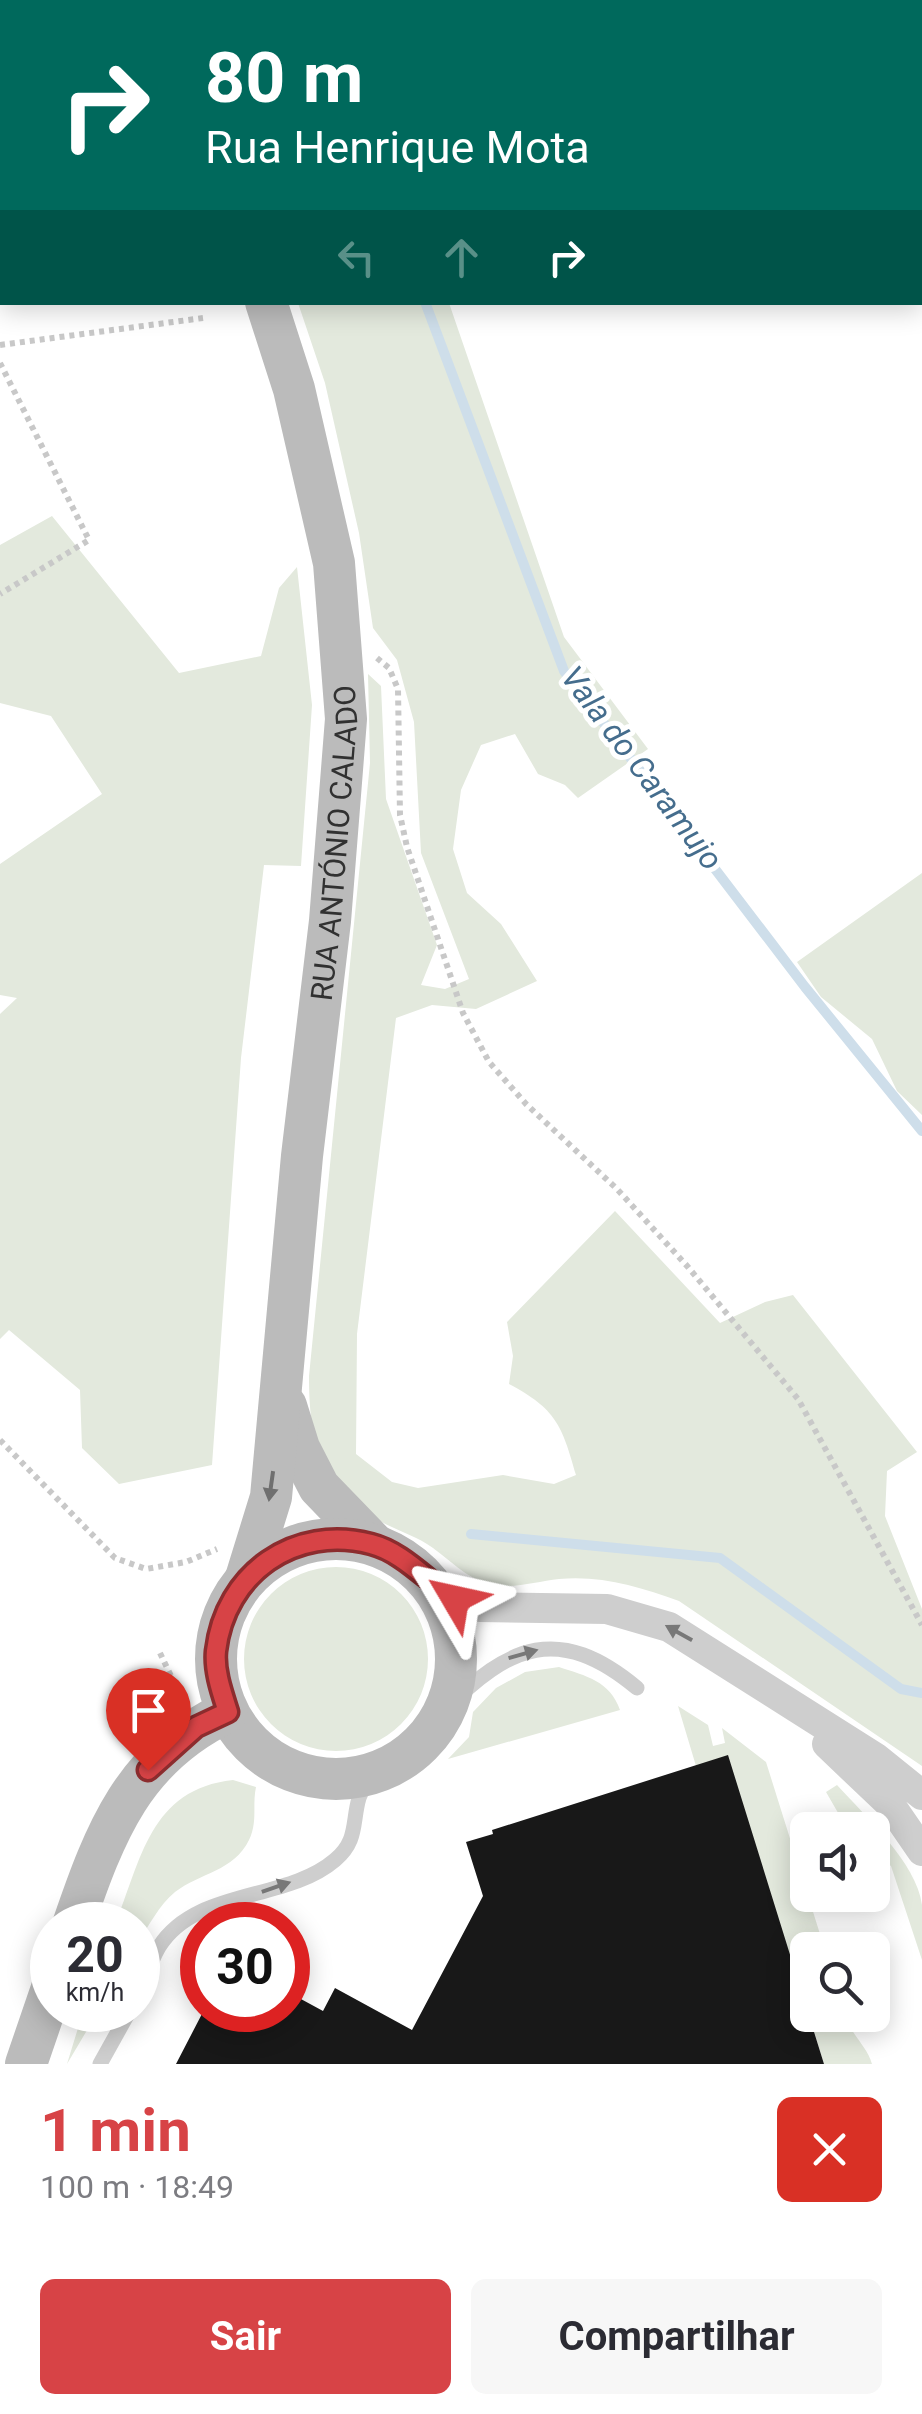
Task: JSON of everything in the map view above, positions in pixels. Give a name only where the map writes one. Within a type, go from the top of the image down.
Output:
[{"type":"street","name":"RUA ANTÓNIO CALADO","points":[[246,1578],[271,1497],[302,1156],[330,921],[346,720],[334,563],[294,388],[267,305]]},
{"type":"street","name":"RUA ANTÓNIO CALADO","points":[[281,1392],[299,1448],[319,1487],[375,1545]]},
{"type":"street","points":[[429,1582],[445,1609],[455,1642],[454,1683],[445,1710],[428,1736],[405,1758],[376,1773],[342,1779],[314,1778],[272,1761],[246,1739],[228,1712],[216,1655],[223,1616],[246,1578],[268,1559],[296,1545],[338,1538],[375,1545],[402,1558],[455,1599],[480,1607],[607,1609],[638,1616],[685,1636],[876,1758],[922,1796]]},
{"type":"street","points":[[761,1686],[889,1802],[922,1851]]},
{"type":"street","points":[[82,1902],[114,1818],[134,1786],[162,1754],[196,1727],[228,1712]]},
{"type":"street","points":[[26,2064],[37,2032]]},
{"type":"lane","points":[[445,1710],[472,1682],[502,1661],[544,1648],[572,1652],[596,1662],[637,1688]]},
{"type":"lane","points":[[160,1946],[180,1925],[200,1913],[318,1872],[332,1863],[350,1841],[357,1824],[358,1800],[376,1773]]},
{"type":"lane","points":[[100,2064],[118,2032]]},
{"type":"path","points":[[0,345],[203,318]]},
{"type":"path","points":[[0,363],[89,540],[0,594]]},
{"type":"path","points":[[340,646],[372,654],[389,668],[398,689],[400,815],[407,847],[463,1013],[490,1062],[526,1104],[629,1202],[798,1399],[922,1625]]},
{"type":"path","points":[[0,1440],[115,1558],[146,1569],[186,1562],[217,1549],[246,1578]]},
{"type":"shaded area","points":[[299,305],[450,305],[564,637],[648,749],[578,798],[565,785],[538,774],[515,734],[481,745],[461,790],[453,849],[467,893],[501,924],[537,981],[476,1009],[432,1005],[396,1018],[357,1334],[356,1454],[392,1482],[418,1488],[503,1475],[554,1484],[576,1475],[555,1420],[537,1402],[509,1384],[513,1356],[507,1322],[615,1211],[720,1323],[765,1302],[793,1295],[917,1452],[887,1471],[885,1516],[922,1609],[922,1766],[679,1601],[635,1587],[590,1579],[506,1586],[475,1578],[426,1543],[372,1516],[340,1486],[321,1455],[311,1419],[309,1376],[370,763],[368,674],[381,686],[386,799],[437,945],[421,985],[445,989],[469,979],[421,853],[414,722],[397,660],[373,628],[359,533],[325,383]]},
{"type":"shaded area","points":[[52,516],[179,673],[261,656],[279,588],[297,567],[312,705],[301,866],[264,865],[241,1058],[212,1465],[119,1484],[82,1448],[80,1390],[9,1330],[0,1339],[0,1014],[17,998],[0,995],[0,864],[102,794],[51,716],[0,703],[0,545]]},
{"type":"shaded area","points":[[922,873],[922,1115],[897,1091],[872,1039],[821,997],[797,962]]},
{"type":"shaded area","points":[[336,1567],[371,1574],[401,1594],[421,1624],[428,1659],[421,1694],[401,1724],[371,1744],[336,1751],[301,1744],[271,1724],[251,1694],[244,1659],[251,1624],[271,1594],[301,1574]]},
{"type":"shaded area","points":[[559,1667],[603,1686],[620,1710],[448,1759],[469,1737],[473,1712],[496,1688],[525,1672]]},
{"type":"shaded area","points":[[678,1706],[708,1725],[713,1746],[725,1743],[722,1728],[766,1762],[790,1838],[790,1912],[813,1912],[819,1932],[790,1932],[790,1973],[696,1766]]},
{"type":"shaded area","points":[[233,1780],[256,1787],[253,1826],[243,1850],[226,1865],[169,1897],[160,1908],[160,1902],[124,1902],[142,1853],[166,1813],[183,1797],[205,1786]]},
{"type":"shaded area","points":[[837,1785],[862,1812],[838,1812],[826,1792]]},
{"type":"shaded area","points":[[890,1843],[918,1889],[922,1905],[922,1960],[891,1866]]},
{"type":"shaded area","points":[[77,2032],[86,2032],[67,2064]]},
{"type":"shaded area","points":[[814,2032],[853,2032],[872,2064],[824,2064]]},
{"type":"building","points":[[728,1755],[790,1955],[790,2032],[814,2032],[824,2064],[176,2064],[193,2032],[310,2032],[310,2004],[323,2011],[335,1988],[412,2030],[483,1896],[466,1842],[493,1834],[492,1830]]},
{"type":"waterway","name":"Vala do Caramujo","points":[[426,305],[564,671],[805,987],[922,1131]]},
{"type":"waterway","name":"Vala do Caramujo","points":[[471,1534],[720,1558],[901,1689],[922,1693]]},
{"type":"route","points":[[148,1770],[196,1727],[228,1712],[216,1655],[223,1616],[246,1578],[268,1559],[296,1545],[338,1538],[375,1545],[402,1558],[455,1599]]}]
